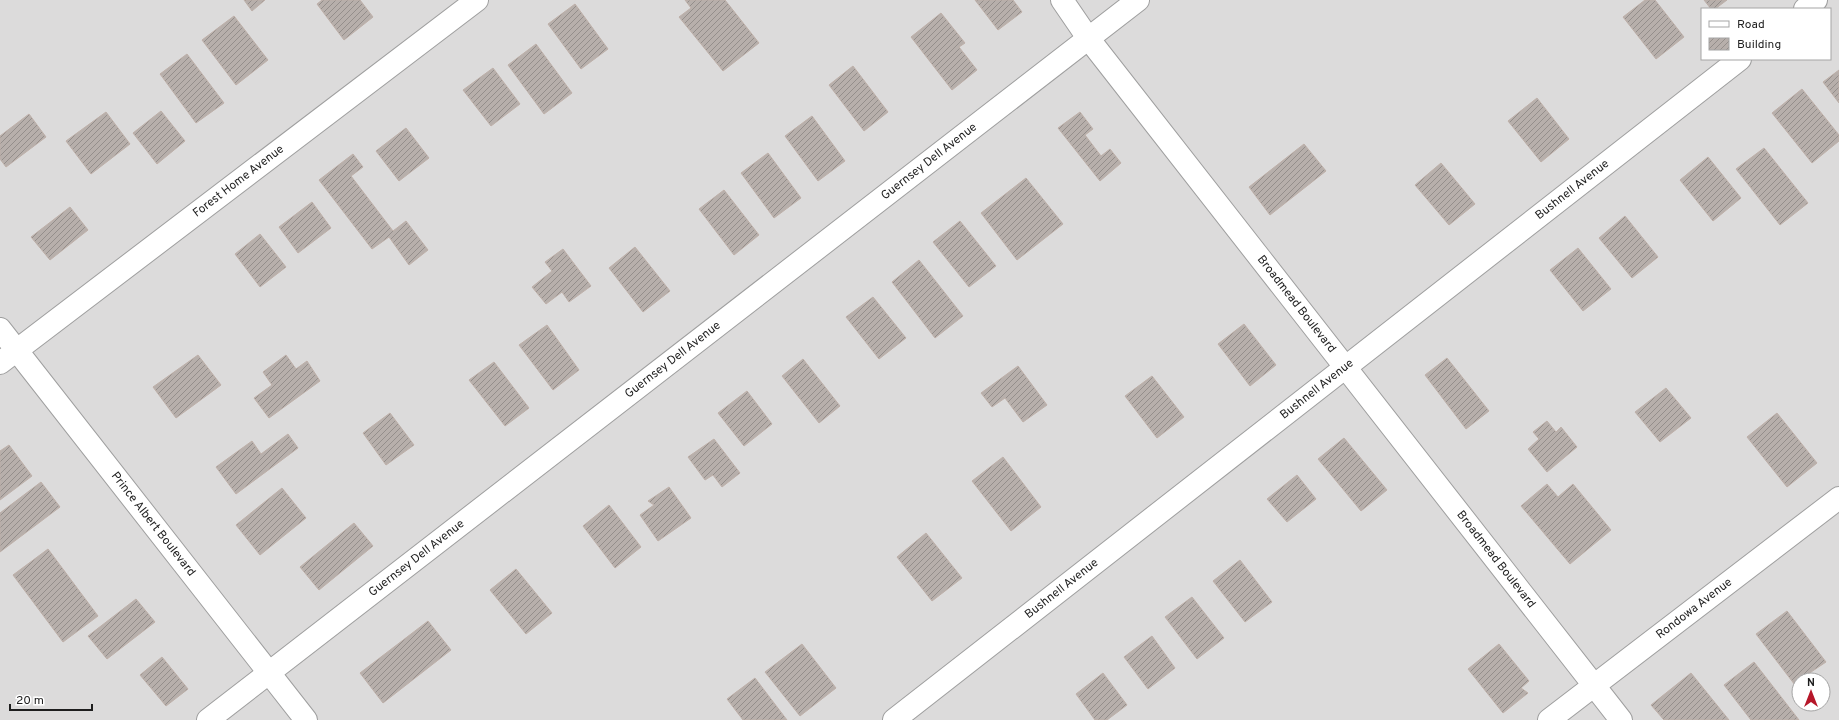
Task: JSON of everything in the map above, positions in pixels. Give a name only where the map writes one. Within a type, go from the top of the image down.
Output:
[{"type":"street","name":"Forest Home Avenue","points":[[8,356],[477,0]]},
{"type":"street","name":"Broadmead Boulevard","points":[[1062,0],[1088,38],[1621,720]]},
{"type":"street","name":"Guernsey Dell Avenue","points":[[208,720],[1138,0]]},
{"type":"street","points":[[1806,8],[1816,0]]},
{"type":"street","name":"Bushnell Avenue","points":[[894,720],[1739,60]]},
{"type":"street","name":"Prince Albert Boulevard","points":[[0,329],[8,356],[306,720]]},
{"type":"street","name":"Rondowa Avenue","points":[[1549,720],[1839,498]]},
{"type":"shaded area","points":[[0,0],[1839,0],[1839,720],[0,720]]},
{"type":"building","points":[[244,0],[265,0],[252,11]]},
{"type":"building","points":[[322,0],[360,0],[373,17],[344,40],[317,4]]},
{"type":"building","points":[[685,0],[725,0],[759,43],[723,71],[679,17],[691,8]]},
{"type":"building","points":[[975,0],[1013,0],[1022,12],[998,30]]},
{"type":"building","points":[[1645,0],[1655,0],[1684,37],[1656,59],[1623,17]]},
{"type":"building","points":[[1704,0],[1727,0],[1716,8],[1710,8]]},
{"type":"building","points":[[575,4],[608,49],[581,69],[548,24]]},
{"type":"building","points":[[941,13],[965,43],[959,47],[977,70],[952,90],[911,37]]},
{"type":"building","points":[[234,16],[268,60],[236,85],[202,40]]},
{"type":"building","points":[[536,44],[572,93],[544,114],[508,65]]},
{"type":"building","points":[[187,54],[224,103],[196,123],[160,74]]},
{"type":"building","points":[[853,66],[888,112],[864,131],[829,85]]},
{"type":"building","points":[[493,68],[520,104],[491,126],[463,90]]},
{"type":"building","points":[[1839,70],[1839,103],[1823,82]]},
{"type":"building","points":[[1802,89],[1839,135],[1839,141],[1812,163],[1772,113]]},
{"type":"building","points":[[1537,98],[1569,139],[1541,162],[1508,121]]},
{"type":"building","points":[[161,111],[185,141],[157,164],[133,133]]},
{"type":"building","points":[[106,112],[130,144],[91,174],[66,141]]},
{"type":"building","points":[[1080,112],[1093,129],[1085,135],[1101,156],[1110,149],[1121,163],[1100,181],[1058,128]]},
{"type":"building","points":[[29,114],[46,137],[6,167],[0,159],[0,136]]},
{"type":"building","points":[[812,116],[845,161],[818,181],[785,136]]},
{"type":"building","points":[[406,128],[429,158],[399,181],[376,151]]},
{"type":"building","points":[[1304,144],[1326,171],[1270,215],[1249,187]]},
{"type":"building","points":[[1764,148],[1808,203],[1780,225],[1736,169]]},
{"type":"building","points":[[768,153],[801,198],[774,218],[741,173]]},
{"type":"building","points":[[353,154],[363,167],[351,176],[393,231],[406,221],[428,250],[409,265],[389,237],[372,249],[319,180]]},
{"type":"building","points":[[1708,157],[1741,198],[1713,221],[1680,180]]},
{"type":"building","points":[[1441,163],[1475,204],[1449,225],[1415,185]]},
{"type":"building","points":[[1026,178],[1063,224],[1017,260],[981,213]]},
{"type":"building","points":[[724,190],[759,235],[734,255],[699,209]]},
{"type":"building","points":[[312,202],[331,228],[298,253],[279,227]]},
{"type":"building","points":[[70,207],[88,230],[50,260],[31,237]]},
{"type":"building","points":[[1625,216],[1658,257],[1632,278],[1599,238]]},
{"type":"building","points":[[960,221],[996,266],[969,287],[933,242]]},
{"type":"building","points":[[260,234],[286,267],[260,287],[235,254]]},
{"type":"building","points":[[635,247],[670,291],[643,312],[609,268]]},
{"type":"building","points":[[1578,248],[1611,289],[1583,311],[1550,270]]},
{"type":"building","points":[[563,249],[591,286],[569,302],[562,292],[546,304],[532,287],[552,271],[545,262]]},
{"type":"building","points":[[919,260],[963,316],[935,338],[892,282]]},
{"type":"building","points":[[873,297],[906,338],[879,359],[846,317]]},
{"type":"building","points":[[1244,324],[1276,365],[1250,386],[1218,344]]},
{"type":"building","points":[[547,325],[579,370],[553,390],[519,345]]},
{"type":"building","points":[[198,355],[221,385],[176,418],[153,387]]},
{"type":"building","points":[[286,355],[296,369],[307,361],[320,381],[269,418],[254,398],[272,385],[263,372]]},
{"type":"building","points":[[1447,358],[1489,411],[1466,429],[1425,375]]},
{"type":"building","points":[[803,359],[840,406],[819,423],[782,376]]},
{"type":"building","points":[[494,362],[529,408],[505,426],[469,380]]},
{"type":"building","points":[[1018,366],[1047,405],[1023,422],[1005,398],[992,407],[981,393]]},
{"type":"building","points":[[1152,376],[1184,417],[1157,438],[1125,396]]},
{"type":"building","points":[[1666,388],[1691,418],[1660,442],[1635,412]]},
{"type":"building","points":[[747,391],[772,424],[744,446],[718,413]]},
{"type":"building","points":[[390,413],[414,445],[386,465],[363,433]]},
{"type":"building","points":[[1777,413],[1817,463],[1787,487],[1747,437]]},
{"type":"building","points":[[1547,421],[1556,432],[1561,427],[1577,447],[1547,472],[1528,449],[1539,439],[1533,432]]},
{"type":"building","points":[[288,434],[298,448],[236,494],[216,467],[252,441],[261,454]]},
{"type":"building","points":[[1344,438],[1387,490],[1361,511],[1318,459]]},
{"type":"building","points":[[714,439],[740,473],[722,487],[713,475],[705,480],[688,457]]},
{"type":"building","points":[[9,445],[32,476],[0,500],[0,451]]},
{"type":"building","points":[[1003,457],[1041,507],[1011,531],[972,481]]},
{"type":"building","points":[[1297,475],[1316,499],[1287,522],[1267,499]]},
{"type":"building","points":[[41,482],[60,507],[0,552],[0,513]]},
{"type":"building","points":[[1547,484],[1558,497],[1573,484],[1611,530],[1570,564],[1521,506]]},
{"type":"building","points":[[669,487],[691,518],[658,541],[640,515],[654,505],[648,501]]},
{"type":"building","points":[[282,488],[306,518],[260,555],[236,525]]},
{"type":"building","points":[[609,505],[641,547],[615,568],[583,526]]},
{"type":"building","points":[[354,523],[373,546],[319,590],[300,567]]},
{"type":"building","points":[[926,533],[962,578],[932,601],[897,557]]},
{"type":"building","points":[[48,549],[98,616],[63,642],[13,575]]},
{"type":"building","points":[[1240,560],[1272,602],[1245,622],[1213,581]]},
{"type":"building","points":[[516,569],[552,613],[526,634],[490,590]]},
{"type":"building","points":[[1192,597],[1224,638],[1197,659],[1165,617]]},
{"type":"building","points":[[136,599],[155,622],[107,659],[88,636]]},
{"type":"building","points":[[1787,611],[1826,662],[1811,672],[1791,672],[1791,680],[1756,634]]},
{"type":"building","points":[[428,621],[451,650],[383,703],[360,673]]},
{"type":"building","points":[[1152,636],[1175,668],[1148,689],[1124,657]]},
{"type":"building","points":[[802,644],[836,688],[800,716],[765,672]]},
{"type":"building","points":[[1499,644],[1529,681],[1521,688],[1528,693],[1503,713],[1468,669]]},
{"type":"building","points":[[162,657],[188,689],[166,706],[140,675]]},
{"type":"building","points":[[1754,662],[1791,710],[1791,712],[1793,712],[1799,720],[1751,720],[1724,685]]},
{"type":"building","points":[[1103,673],[1127,705],[1107,720],[1095,720],[1076,694]]},
{"type":"building","points":[[1691,673],[1729,720],[1664,720],[1651,705]]},
{"type":"building","points":[[755,678],[787,720],[743,720],[727,699]]}]
